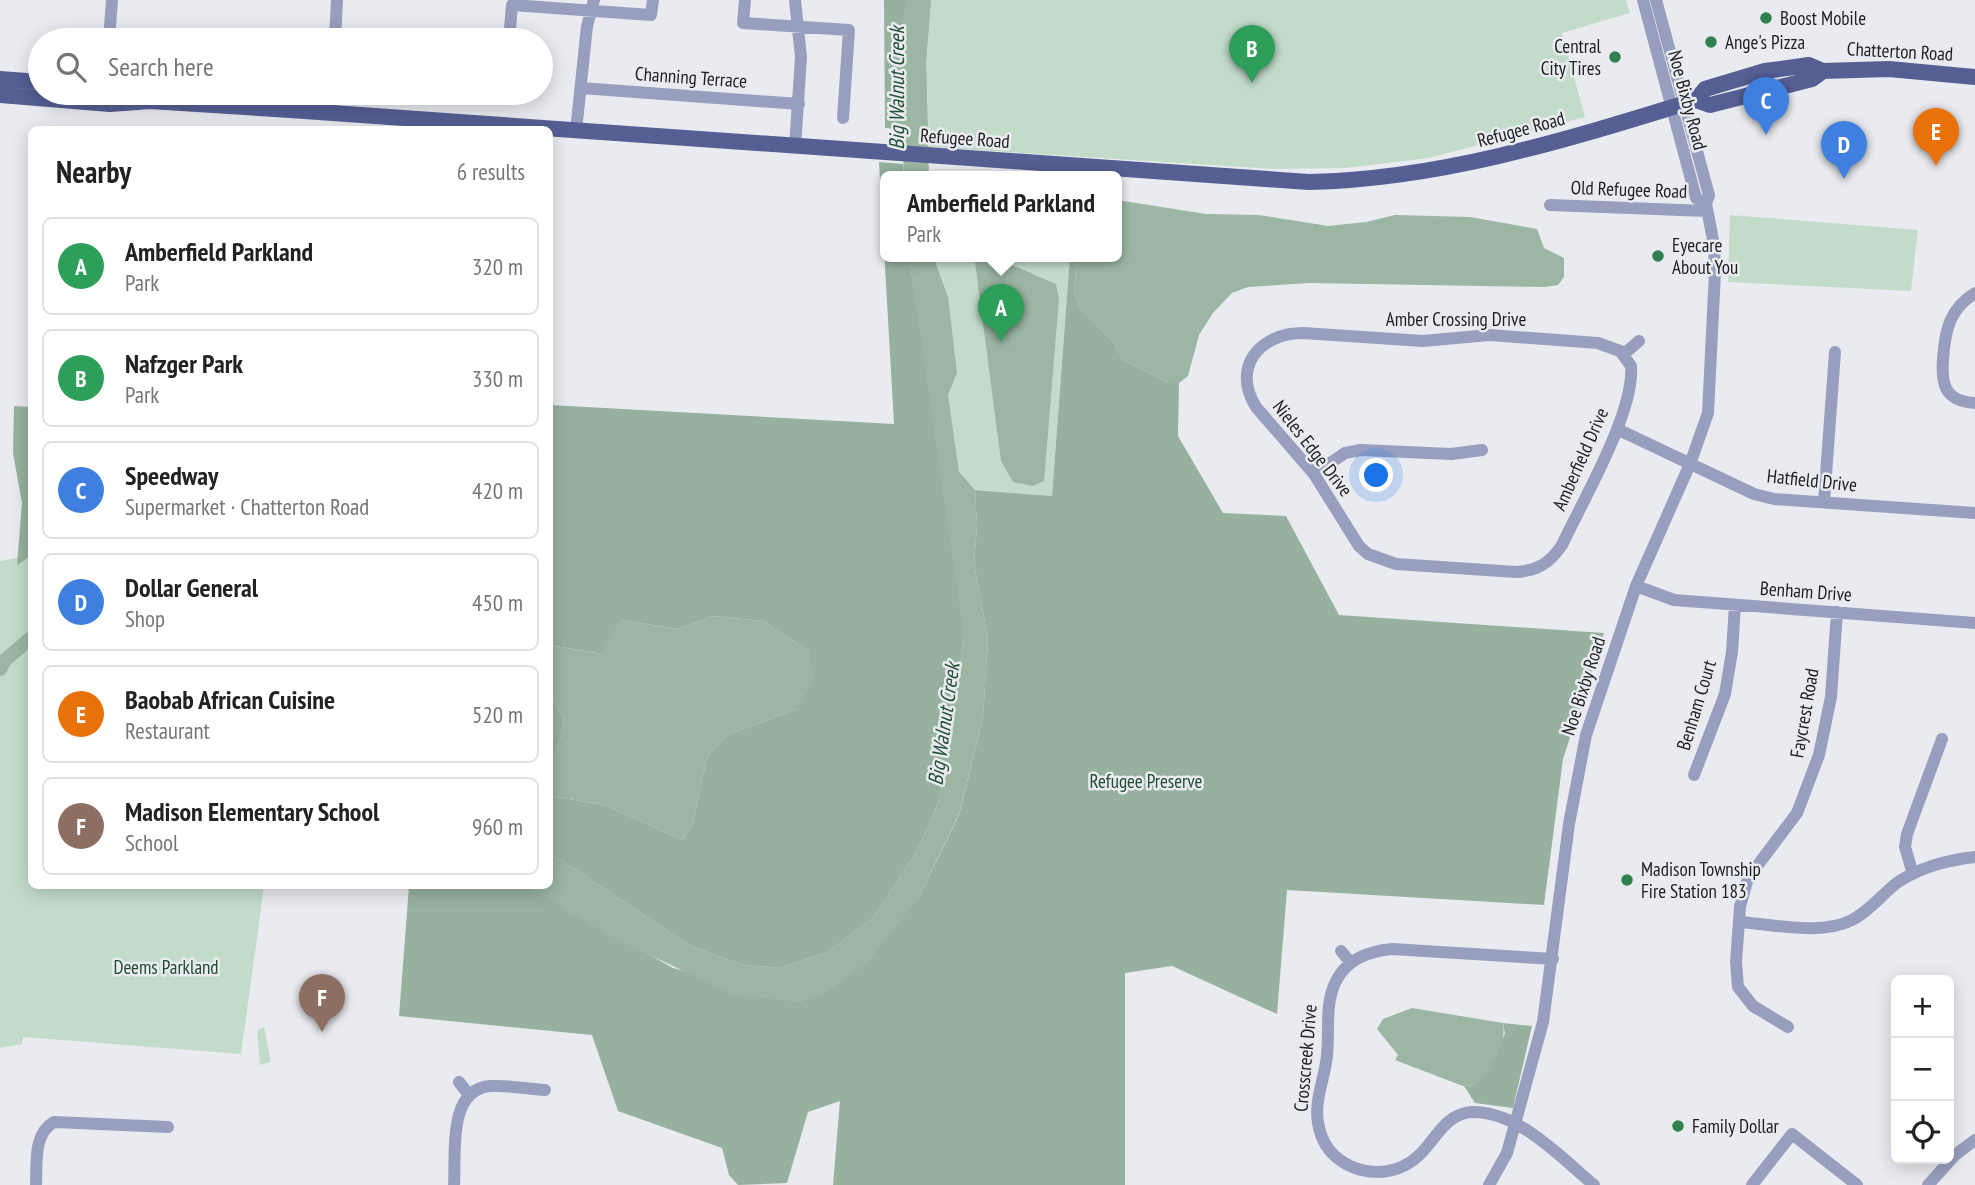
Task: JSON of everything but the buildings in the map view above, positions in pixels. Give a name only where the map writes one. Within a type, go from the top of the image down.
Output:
[{"type":"main road","name":"Chatterton Road","points":[[1683,104],[1710,105],[1812,79],[1823,71],[1889,69],[1975,77]]},
{"type":"main road","points":[[0,79],[28,81]]},
{"type":"main road","name":"Refugee Road","points":[[0,94],[28,95]]},
{"type":"main road","name":"Refugee Road","points":[[553,129],[1274,181],[1373,179],[1482,161],[1683,104]]},
{"type":"main road","name":"Refugee Road","points":[[210,105],[507,126]]},
{"type":"street","points":[[110,28],[112,0]]},
{"type":"street","points":[[336,28],[337,0]]},
{"type":"street","points":[[510,28],[512,5],[592,6],[651,15],[653,0]]},
{"type":"street","points":[[745,0],[743,23],[849,30],[843,118]]},
{"type":"street","points":[[795,0],[799,27],[799,104],[795,147]]},
{"type":"street","name":"Noe Bixby Road","points":[[1643,0],[1683,104]]},
{"type":"street","name":"Noe Bixby Road","points":[[1489,1185],[1507,1153],[1543,1022],[1580,757],[1636,586],[1706,421],[1712,374],[1715,256],[1706,208],[1709,195],[1656,0]]},
{"type":"street","points":[[576,131],[592,6]]},
{"type":"street","name":"Channing Terrace","points":[[581,88],[799,104]]},
{"type":"street","points":[[329,113],[330,105]]},
{"type":"street","name":"Old Refugee Road","points":[[1550,205],[1706,208]]},
{"type":"street","points":[[1975,293],[1956,309],[1947,326],[1941,380],[1948,394],[1956,400],[1975,403]]},
{"type":"street","name":"Amber Crossing Drive","points":[[1253,357],[1270,339],[1291,333],[1423,341],[1489,335],[1598,343],[1610,345],[1624,354]]},
{"type":"street","points":[[1624,354],[1639,341]]},
{"type":"street","points":[[1824,502],[1835,352]]},
{"type":"street","name":"Amberfield Drive","points":[[1535,569],[1550,560],[1562,545],[1616,429],[1628,396],[1632,372],[1624,354]]},
{"type":"street","name":"Nieles Edge Drive","points":[[1253,357],[1247,376],[1251,399],[1314,474],[1359,546],[1375,558],[1409,565],[1516,572],[1535,569]]},
{"type":"street","name":"Hatfield Drive","points":[[1616,429],[1754,494],[1975,513]]},
{"type":"street","points":[[1314,474],[1351,451],[1451,454],[1482,450]]},
{"type":"street","name":"Benham Drive","points":[[1636,586],[1674,600],[1975,623]]},
{"type":"street","name":"Benham Court","points":[[1694,775],[1729,674],[1735,605]]},
{"type":"street","name":"Faycrest Road","points":[[1788,1027],[1753,1006],[1738,987],[1736,975],[1739,922],[1748,878],[1797,813],[1819,755],[1830,697],[1836,612]]},
{"type":"street","points":[[1913,874],[1905,847],[1907,834],[1942,739]]},
{"type":"street","points":[[1739,922],[1835,926],[1852,921],[1913,874],[1944,862],[1975,857]]},
{"type":"street","points":[[1341,951],[1351,963],[1370,953],[1392,949],[1553,959]]},
{"type":"street","name":"Crosscreek Drive","points":[[1351,963],[1342,971],[1330,998],[1327,1055],[1318,1099],[1318,1124],[1333,1154],[1363,1171],[1388,1171],[1419,1156],[1448,1122],[1463,1114],[1480,1113],[1515,1124]]},
{"type":"street","points":[[459,1082],[469,1095]]},
{"type":"street","points":[[454,1185],[459,1115],[469,1095],[488,1086],[545,1090]]},
{"type":"street","points":[[36,1185],[39,1141],[44,1129],[54,1122],[168,1127]]},
{"type":"street","points":[[1515,1124],[1594,1185]]},
{"type":"street","points":[[1752,1185],[1792,1134],[1849,1182]]},
{"type":"street","points":[[1954,1151],[1975,1140]]},
{"type":"street","points":[[1928,1185],[1943,1164]]},
{"type":"green space","points":[[884,0],[931,0],[926,61],[928,132],[885,128]]},
{"type":"green space","points":[[931,0],[1626,0],[1630,13],[1562,33],[1585,117],[1429,158],[1345,168],[1273,169],[929,147],[926,61]]},
{"type":"green space","points":[[879,162],[903,164],[904,171],[880,171],[880,179]]},
{"type":"green space","points":[[1730,215],[1918,230],[1911,291],[1728,282]]},
{"type":"green space","points":[[885,262],[910,262],[960,593],[964,638],[953,704],[951,747],[938,803],[917,851],[872,919],[828,952],[780,968],[743,965],[691,946],[553,855],[553,796],[605,805],[682,840],[693,823],[707,757],[727,735],[797,709],[810,652],[763,621],[713,616],[678,629],[621,620],[602,654],[553,646],[553,405],[894,424]]},
{"type":"green space","points":[[930,262],[1070,262],[1052,496],[958,488]]},
{"type":"green space","name":"Refugee Preserve","points":[[1070,262],[1076,262],[1074,292],[1080,308],[1114,343],[1123,360],[1168,383],[1179,383],[1178,436],[1223,513],[1286,516],[1339,615],[1604,633],[1563,759],[1544,905],[1287,890],[1277,1014],[1172,966],[1125,973],[1125,1185],[833,1185],[840,1101],[808,1112],[787,1183],[738,1185],[729,1175],[722,1148],[618,1111],[592,1035],[399,1016],[409,889],[532,889],[673,968],[801,1002],[919,897],[959,815],[983,718],[988,639],[974,563],[977,527],[975,490],[1052,496]]},
{"type":"green space","points":[[14,406],[28,407],[28,558],[17,565],[22,503],[13,453]]},
{"type":"green space","name":"Deems Parkland","points":[[18,558],[17,564],[28,558],[28,889],[264,889],[241,1054],[23,1037],[22,1044],[0,1048],[0,561]]},
{"type":"green space","points":[[553,700],[564,720],[557,753],[553,755]]},
{"type":"green space","points":[[1503,1023],[1532,1026],[1513,1108],[1475,1103],[1464,1086],[1476,1085],[1505,1034]]},
{"type":"green space","points":[[264,1027],[271,1062],[260,1065],[257,1030]]},
{"type":"shaded area","points":[[906,0],[931,0],[926,61],[929,171],[904,171],[898,65]]},
{"type":"shaded area","points":[[1122,201],[1206,214],[1259,215],[1328,226],[1366,222],[1395,215],[1470,217],[1537,229],[1544,248],[1564,258],[1564,277],[1558,285],[1545,287],[1309,283],[1248,287],[1232,293],[1213,313],[1199,335],[1188,376],[1179,383],[1168,383],[1123,360],[1114,343],[1080,308],[1074,292],[1076,262],[1122,262]]},
{"type":"shaded area","points":[[910,262],[935,262],[948,297],[957,373],[948,395],[959,472],[975,490],[977,527],[974,563],[988,639],[983,718],[959,814],[919,897],[868,962],[828,991],[801,1002],[734,995],[612,937],[532,889],[553,889],[553,855],[691,946],[743,965],[780,968],[828,952],[872,919],[917,851],[938,803],[951,747],[953,704],[964,638]]},
{"type":"shaded area","points":[[975,262],[1005,262],[1056,284],[1059,299],[1044,481],[1033,486],[1013,482],[1001,461]]},
{"type":"shaded area","points":[[713,616],[763,621],[810,652],[814,680],[797,709],[727,735],[707,757],[693,823],[682,840],[605,805],[553,796],[553,755],[557,753],[564,720],[553,700],[553,646],[601,654],[621,620],[678,629]]},
{"type":"shaded area","points":[[1412,1008],[1503,1023],[1500,1048],[1476,1085],[1463,1086],[1395,1060],[1398,1055],[1377,1029],[1383,1019]]},
{"type":"waterway","name":"Big Walnut Creek","points":[[0,669],[5,660],[28,640]]},
{"type":"place","name":"Boost Mobile","points":[[1766,18]]},
{"type":"place","name":"Ange's Pizza","points":[[1711,42]]},
{"type":"place","name":"Central City Tires","points":[[1615,57]]},
{"type":"place","name":"Nafzger Park","points":[[1252,83]]},
{"type":"place","name":"Speedway","points":[[1766,135]]},
{"type":"place","name":"Baobab African Cuisine","points":[[1936,166]]},
{"type":"place","name":"Dollar General","points":[[1844,179]]},
{"type":"place","name":"Eyecare About You","points":[[1658,256]]},
{"type":"place","name":"Amberfield Parkland","points":[[1001,342]]},
{"type":"place","name":"Madison Township Fire Station 183","points":[[1627,880]]},
{"type":"place","name":"Madison Elementary School","points":[[322,1032]]},
{"type":"place","name":"Family Dollar","points":[[1678,1126]]}]
